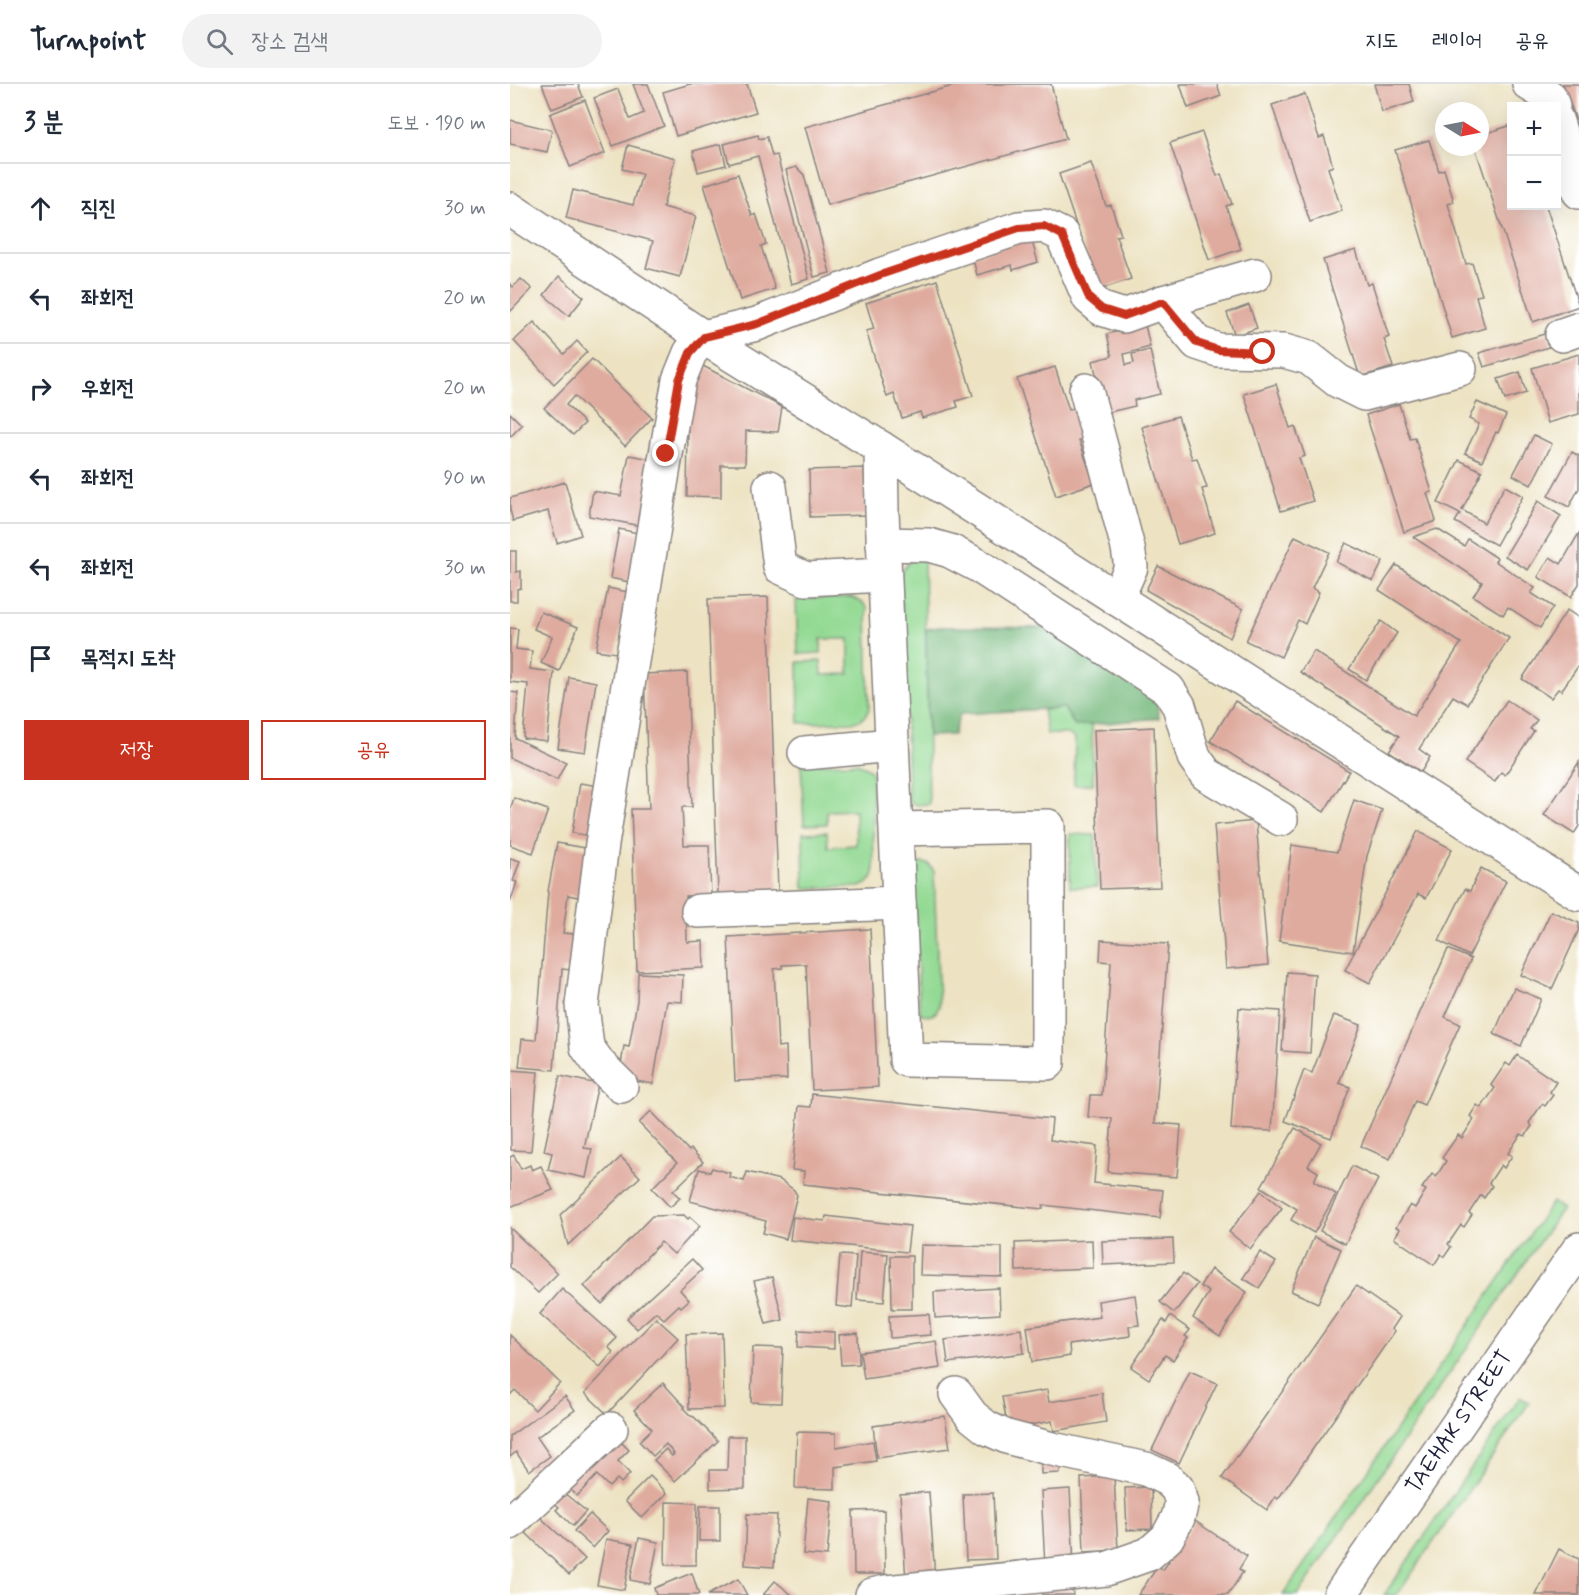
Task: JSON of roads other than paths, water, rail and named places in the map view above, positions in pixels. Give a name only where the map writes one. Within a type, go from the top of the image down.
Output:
[{"type":"street","points":[[1529,84],[1550,97],[1552,102]]},
{"type":"street","points":[[1561,132],[1579,192]]},
{"type":"street","points":[[510,209],[704,337],[1579,894]]},
{"type":"street","points":[[621,1086],[600,1065],[587,1047],[582,1005],[602,844],[679,380],[690,353],[704,337],[757,324],[880,275],[1019,228],[1044,226],[1062,235],[1089,298],[1102,309],[1124,316],[1254,275]]},
{"type":"street","points":[[1163,302],[1197,343],[1218,350],[1284,351],[1309,358],[1338,381],[1364,394],[1460,369]]},
{"type":"street","points":[[1086,390],[1131,567],[1117,599]]},
{"type":"street","points":[[881,448],[884,559],[906,1060],[1048,1063],[1048,826],[896,829]]},
{"type":"street","points":[[770,488],[780,567],[806,579],[929,545],[950,551],[977,565],[1168,689],[1179,706],[1194,757],[1206,774],[1281,819]]},
{"type":"street","points":[[805,753],[892,746]]},
{"type":"street","points":[[698,911],[899,903]]},
{"type":"street","name":"TAEHAK STREET","points":[[1340,1595],[1579,1249]]},
{"type":"street","points":[[872,1595],[1106,1569],[1149,1554],[1167,1538],[1178,1518],[1182,1502],[1177,1488],[1167,1479],[1146,1469],[1007,1437],[987,1428],[972,1416],[956,1394]]},
{"type":"street","points":[[510,1523],[611,1428]]}]
